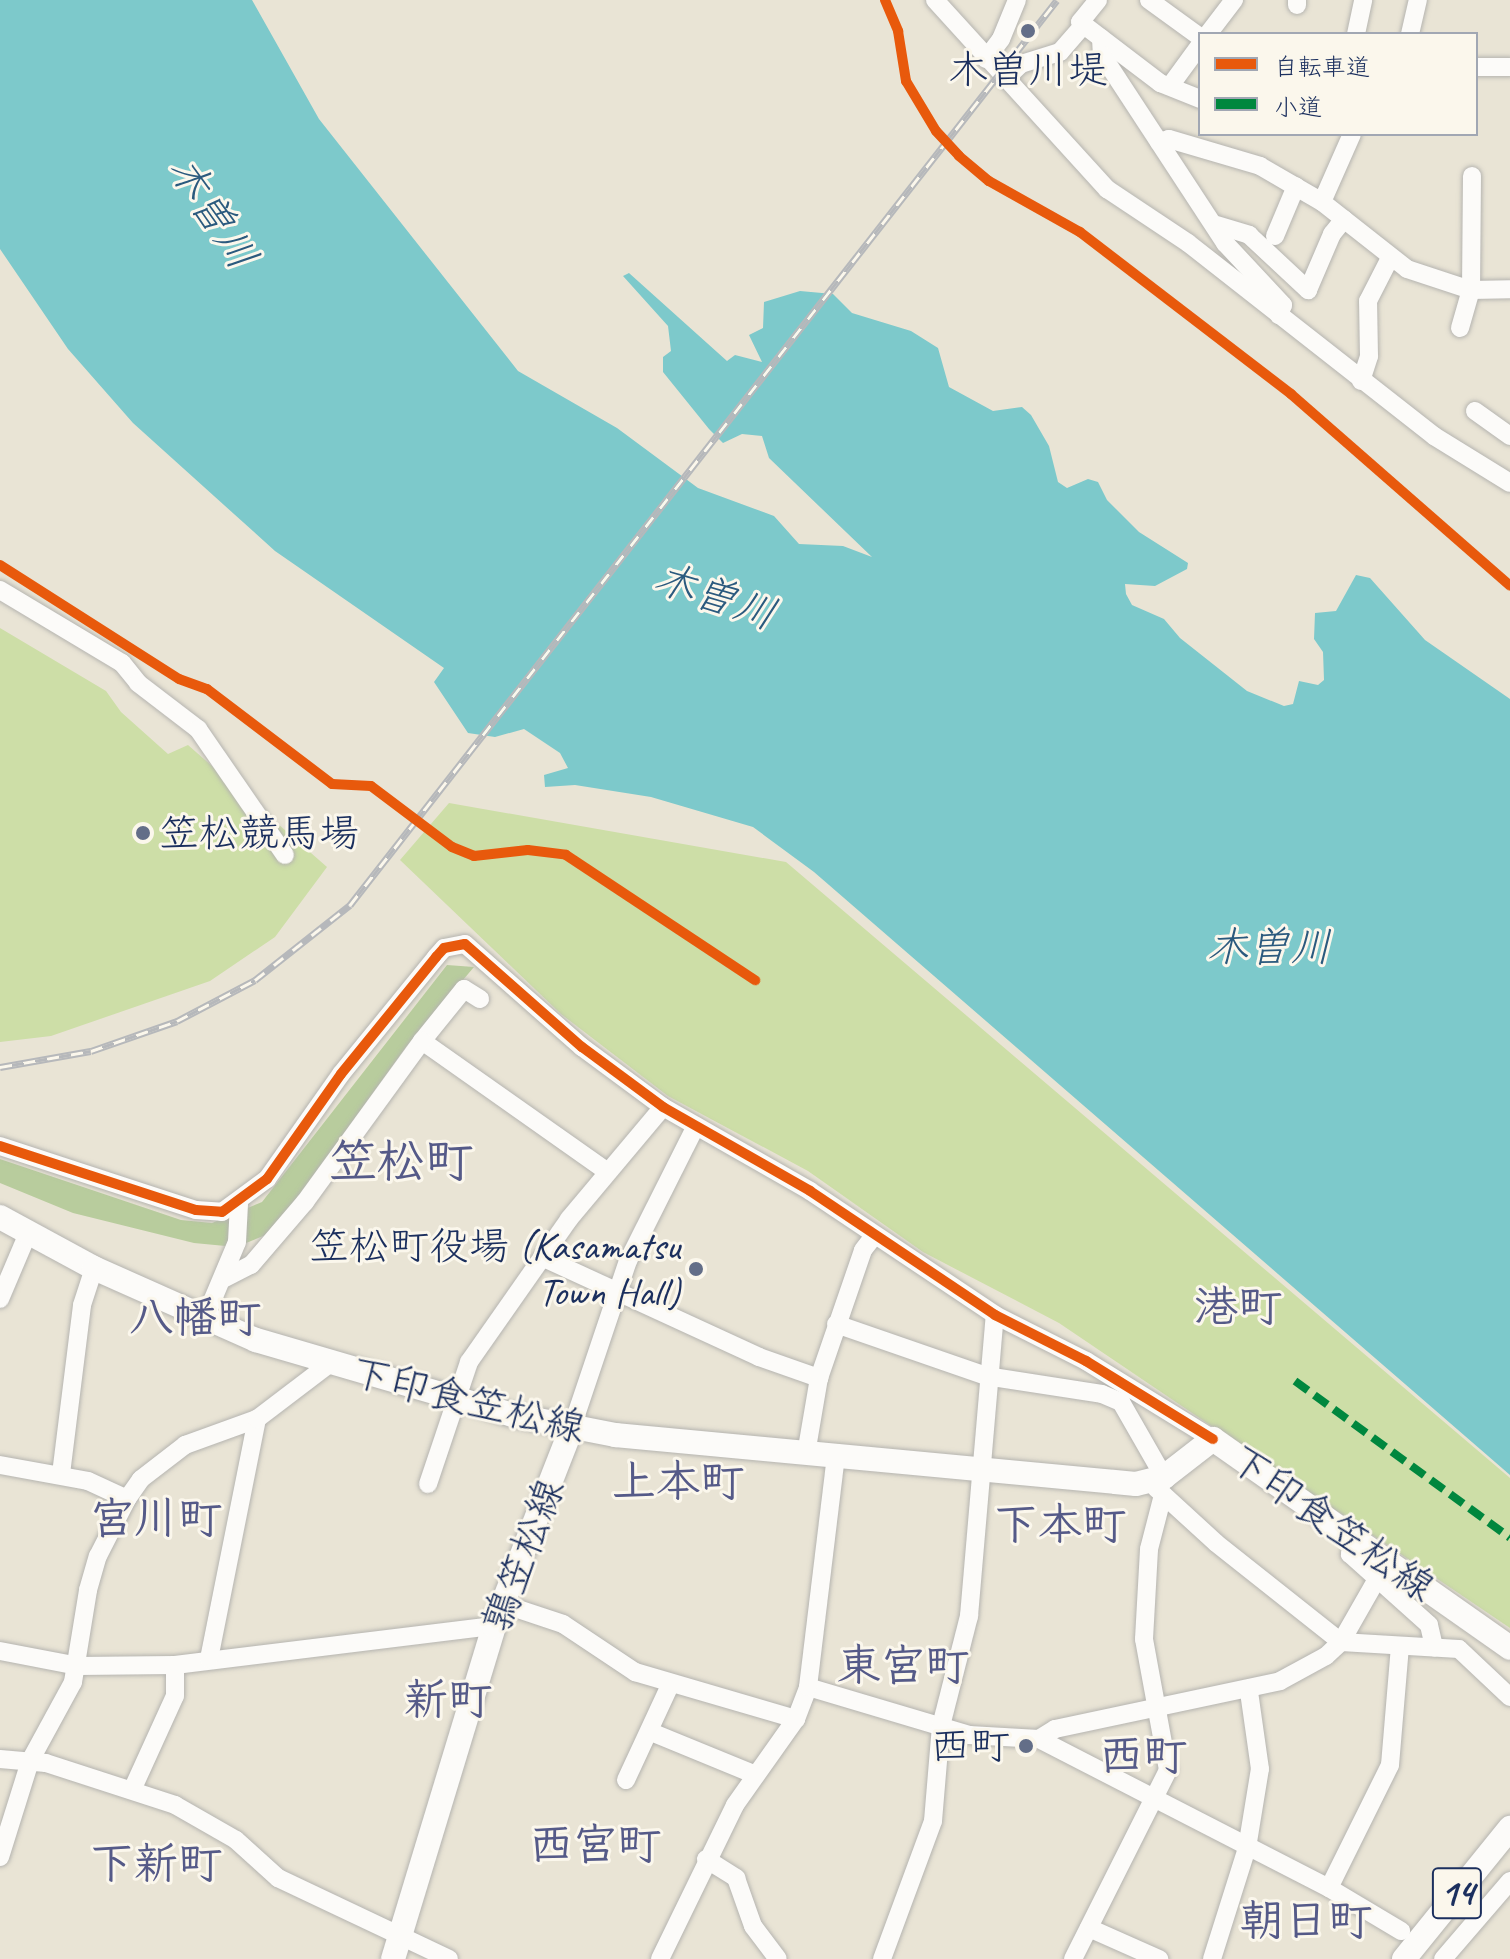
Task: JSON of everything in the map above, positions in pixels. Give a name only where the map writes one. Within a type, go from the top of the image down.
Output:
[{"type":"main road","name":"下印食笠松線","points":[[0,1217],[94,1268],[205,1318],[328,1365],[572,1427],[806,1454],[983,1467],[1160,1485],[1213,1439],[1510,1648]]},
{"type":"main road","name":"鶉笠松線","points":[[396,1948],[499,1615],[572,1427]]},
{"type":"main road","name":"14","points":[[1404,1959],[1510,1828]]},
{"type":"street","points":[[935,0],[1107,189],[1188,243],[1361,381],[1510,483]]},
{"type":"street","points":[[986,59],[1001,39],[1017,0]]},
{"type":"street","points":[[1098,0],[1080,22],[1170,86],[1198,98]]},
{"type":"street","points":[[1149,0],[1198,36]]},
{"type":"street","points":[[1210,32],[1234,0]]},
{"type":"street","points":[[1356,32],[1363,0]]},
{"type":"street","points":[[1410,32],[1418,0]]},
{"type":"street","points":[[1005,79],[1021,64],[1060,52],[1084,24]]},
{"type":"street","points":[[1101,38],[1102,55],[1217,225],[1225,243],[1283,305],[1279,315]]},
{"type":"street","points":[[1170,86],[1198,48]]},
{"type":"street","points":[[1478,67],[1510,67]]},
{"type":"street","points":[[1322,202],[1351,136]]},
{"type":"street","points":[[1159,142],[1169,139],[1260,166],[1322,202],[1407,269],[1471,290],[1510,289]]},
{"type":"street","points":[[1460,328],[1471,290],[1472,176]]},
{"type":"street","points":[[1275,236],[1296,186]]},
{"type":"street","points":[[1217,225],[1249,235],[1308,290],[1332,234],[1344,219]]},
{"type":"street","points":[[1361,381],[1369,356],[1368,301],[1390,258]]},
{"type":"street","points":[[1475,411],[1510,436]]},
{"type":"street","points":[[0,590],[122,663],[138,683],[198,729],[285,855]]},
{"type":"street","points":[[0,1146],[196,1210],[222,1212],[239,1204],[267,1179],[341,1074],[436,957],[454,945],[465,944],[487,958],[582,1047],[663,1107],[810,1191],[873,1237],[995,1315],[1086,1361],[1213,1439]]},
{"type":"street","points":[[225,1278],[251,1265],[305,1202],[422,1041],[464,989],[480,999]]},
{"type":"street","points":[[422,1041],[606,1171]]},
{"type":"street","points":[[428,1484],[469,1362],[606,1171],[663,1107]]},
{"type":"street","points":[[572,1427],[616,1294],[696,1126]]},
{"type":"street","points":[[205,1318],[225,1278],[237,1242],[239,1204]]},
{"type":"street","points":[[0,1299],[28,1233]]},
{"type":"street","points":[[806,1454],[819,1378],[863,1250],[873,1237]]},
{"type":"street","points":[[544,1258],[616,1294],[819,1378]]},
{"type":"street","points":[[61,1474],[82,1305],[94,1268]]},
{"type":"street","points":[[882,1959],[933,1821],[941,1726],[977,1574],[986,1376],[995,1315]]},
{"type":"street","points":[[836,1324],[986,1376],[1102,1394],[1121,1402],[1160,1485],[1341,1642],[1459,1649],[1510,1697]]},
{"type":"street","points":[[0,1857],[30,1761],[78,1666],[91,1579],[127,1499],[157,1464],[185,1445],[257,1419],[328,1365]]},
{"type":"street","points":[[209,1659],[257,1419]]},
{"type":"street","points":[[660,1959],[706,1859],[756,1775],[796,1719],[808,1687],[836,1456]]},
{"type":"street","points":[[0,1465],[61,1474],[127,1499]]},
{"type":"street","points":[[1073,1959],[1157,1800],[1168,1770],[1144,1639],[1144,1594],[1160,1485]]},
{"type":"street","points":[[1354,1540],[1350,1554],[1429,1625],[1434,1647]]},
{"type":"street","points":[[1039,1739],[1055,1729],[1249,1692],[1292,1675],[1341,1642],[1377,1579]]},
{"type":"street","points":[[0,1651],[78,1666],[175,1665],[499,1615],[563,1624],[635,1672],[670,1685],[796,1719]]},
{"type":"street","points":[[1329,1888],[1390,1765],[1400,1647]]},
{"type":"street","points":[[133,1788],[175,1696],[175,1665]]},
{"type":"street","points":[[626,1780],[651,1732],[670,1685]]},
{"type":"street","points":[[808,1687],[969,1735],[1039,1739],[1329,1888],[1401,1931]]},
{"type":"street","points":[[1212,1959],[1247,1848],[1260,1769],[1249,1692]]},
{"type":"street","points":[[651,1732],[756,1775]]},
{"type":"street","points":[[0,1759],[30,1761],[133,1788],[236,1840],[278,1878],[396,1948],[449,1959]]},
{"type":"street","points":[[706,1859],[736,1878],[753,1926],[778,1959]]},
{"type":"street","points":[[1436,1958],[1510,1881]]},
{"type":"street","points":[[1089,1928],[1159,1959]]},
{"type":"green space","name":"笠松競馬場","points":[[0,628],[106,691],[121,712],[168,754],[188,745],[327,867],[275,937],[210,981],[51,1036],[0,1042]]},
{"type":"green space","points":[[449,803],[786,862],[1510,1478],[1510,1628],[1059,1323],[923,1252],[808,1171],[668,1096],[561,1014],[400,860]]},
{"type":"green space","points":[[447,965],[474,967],[406,1047],[273,1232],[236,1247],[194,1243],[73,1213],[0,1183],[0,1159],[181,1220],[212,1223],[262,1202]]},
{"type":"water","name":"木曽川","points":[[0,0],[252,0],[319,119],[518,371],[617,428],[698,488],[774,516],[799,544],[843,546],[872,557],[769,458],[762,436],[742,434],[723,443],[709,429],[663,372],[663,357],[671,351],[668,326],[623,276],[629,273],[727,361],[735,355],[762,362],[749,335],[763,328],[764,302],[800,291],[833,294],[852,313],[911,331],[938,348],[949,387],[993,411],[1022,407],[1031,415],[1049,446],[1058,482],[1067,488],[1088,479],[1098,482],[1107,500],[1139,532],[1188,563],[1187,569],[1155,586],[1125,584],[1126,594],[1132,605],[1164,619],[1180,638],[1247,691],[1284,706],[1293,704],[1299,681],[1318,685],[1324,680],[1323,652],[1314,639],[1315,613],[1336,611],[1356,575],[1370,578],[1425,640],[1510,699],[1510,1475],[814,872],[753,827],[651,797],[575,785],[545,787],[544,775],[568,768],[560,753],[524,729],[495,737],[468,733],[434,682],[444,668],[275,551],[133,423],[68,349],[0,249]]},
{"type":"railway","points":[[0,1067],[91,1051],[177,1021],[255,980],[350,905],[1057,0]]},
{"type":"marked path","points":[[1295,1381],[1510,1538]]},
{"type":"cycle path","points":[[885,0],[898,31],[906,81],[936,131],[959,156],[989,181],[1080,232],[1291,394],[1510,586]]},
{"type":"cycle path","points":[[0,565],[179,679],[207,689],[332,784],[371,786],[452,847],[474,856],[528,850],[566,855],[755,980]]},
{"type":"cycle path","points":[[0,1146],[196,1210],[222,1212],[267,1179],[341,1074],[444,948],[465,944],[582,1047],[663,1107],[810,1191],[995,1315],[1086,1361],[1213,1439]]},
{"type":"place","name":"木曽川堤","points":[[1028,31]]},
{"type":"place","name":"笠松競馬場","points":[[143,833]]},
{"type":"place","name":"笠松町役場 (Kasamatsu Town Hall)","points":[[696,1269]]},
{"type":"place","name":"西町","points":[[1026,1746]]},
{"type":"district","name":"笠松町","points":[[401,1162]]},
{"type":"district","name":"港町","points":[[1238,1307]]},
{"type":"district","name":"八幡町","points":[[195,1318]]},
{"type":"district","name":"上本町","points":[[678,1482]]},
{"type":"district","name":"宮川町","points":[[156,1519]]},
{"type":"district","name":"下本町","points":[[1060,1525]]},
{"type":"district","name":"東宮町","points":[[903,1666]]},
{"type":"district","name":"新町","points":[[448,1700]]},
{"type":"district","name":"西町","points":[[1143,1756]]},
{"type":"district","name":"西宮町","points":[[595,1845]]},
{"type":"district","name":"下新町","points":[[156,1864]]},
{"type":"district","name":"朝日町","points":[[1306,1921]]}]
